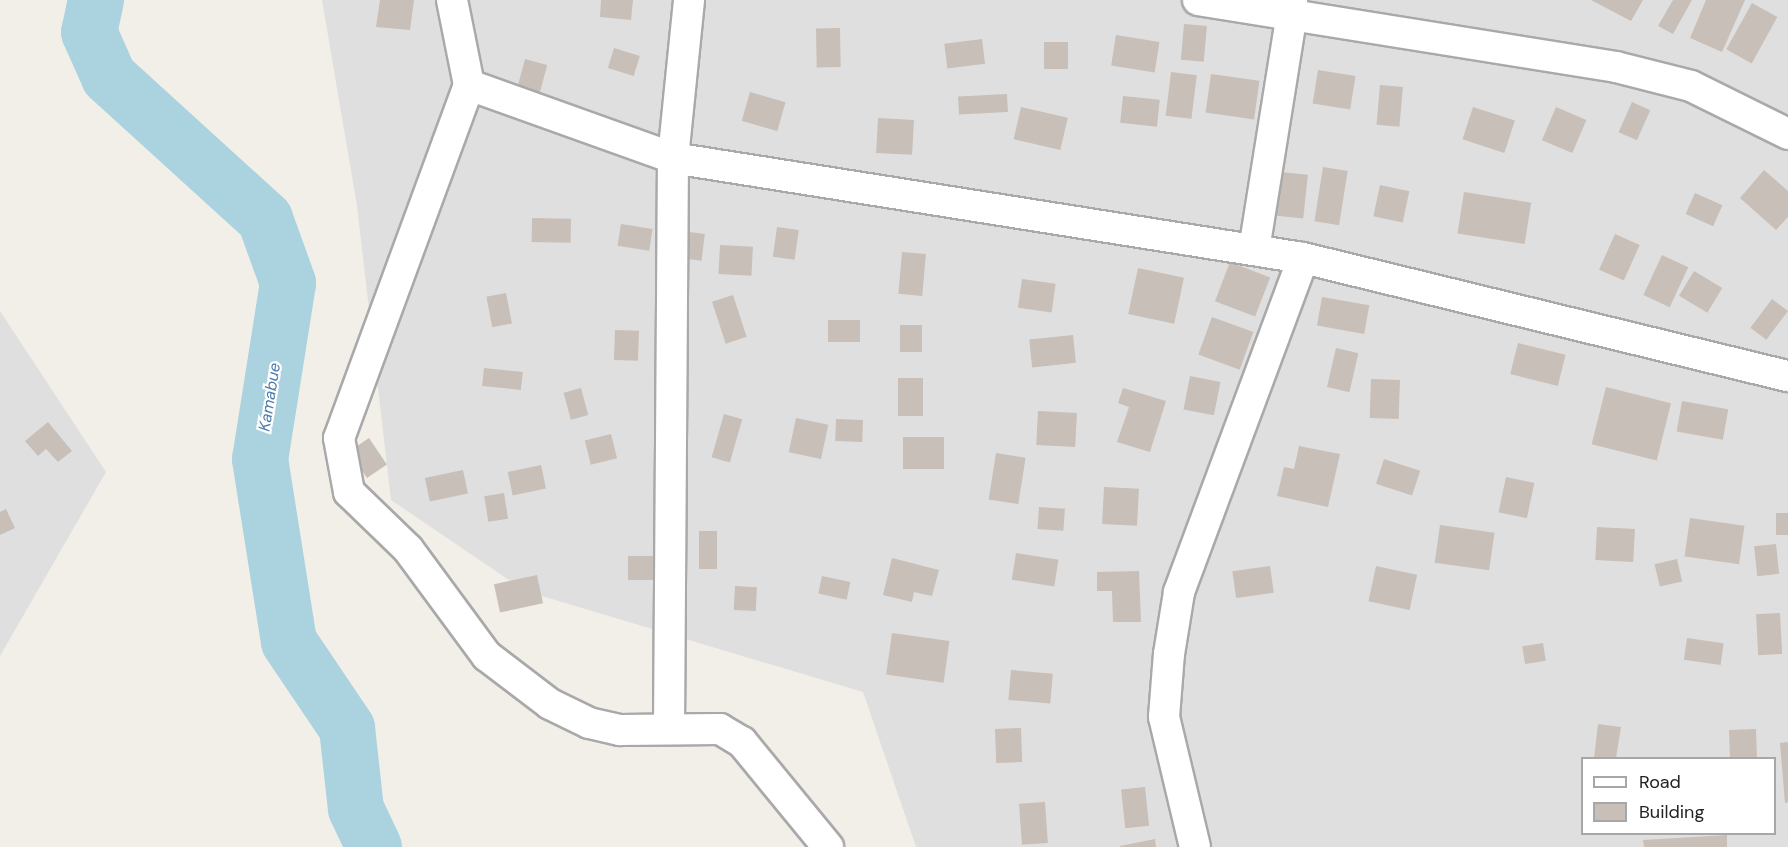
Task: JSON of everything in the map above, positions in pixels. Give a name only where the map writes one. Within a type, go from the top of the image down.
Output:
[{"type":"street","points":[[452,0],[469,85],[339,438],[349,492],[408,549],[488,656],[550,704],[589,723],[620,730],[720,729],[742,742],[828,847]]},
{"type":"street","points":[[669,729],[673,158],[689,0]]},
{"type":"street","points":[[1198,0],[1292,7],[1616,67],[1691,86],[1788,134]]},
{"type":"street","points":[[1254,250],[1292,7]]},
{"type":"street","points":[[469,85],[673,158],[1303,258],[1788,376]]},
{"type":"street","points":[[1195,847],[1164,717],[1169,654],[1179,592],[1303,258]]},
{"type":"shaded area","points":[[322,0],[1788,0],[1788,847],[916,847],[863,692],[525,591],[391,500],[357,206]]},
{"type":"shaded area","points":[[0,311],[106,472],[0,656]]},
{"type":"building","points":[[380,0],[414,0],[410,30],[376,27]]},
{"type":"building","points":[[601,0],[633,0],[631,20],[600,17]]},
{"type":"building","points":[[1591,0],[1643,0],[1631,21]]},
{"type":"building","points":[[1673,0],[1692,0],[1673,34],[1658,26]]},
{"type":"building","points":[[1706,0],[1745,0],[1722,52],[1690,38]]},
{"type":"building","points":[[1752,3],[1777,17],[1752,63],[1726,49]]},
{"type":"building","points":[[1184,24],[1207,26],[1204,62],[1181,60]]},
{"type":"building","points":[[816,28],[840,28],[841,67],[817,67]]},
{"type":"building","points":[[1116,35],[1159,42],[1155,73],[1111,66]]},
{"type":"building","points":[[982,39],[985,64],[947,68],[944,44]]},
{"type":"building","points":[[1044,42],[1068,42],[1068,69],[1044,69]]},
{"type":"building","points":[[614,48],[640,56],[634,76],[608,68]]},
{"type":"building","points":[[525,59],[547,65],[538,99],[516,93]]},
{"type":"building","points":[[1318,70],[1356,76],[1350,110],[1313,104]]},
{"type":"building","points":[[1171,72],[1197,75],[1191,119],[1166,116]]},
{"type":"building","points":[[1211,74],[1260,81],[1254,119],[1206,113]]},
{"type":"building","points":[[1380,85],[1403,87],[1399,127],[1377,125]]},
{"type":"building","points":[[750,92],[786,102],[777,131],[742,121]]},
{"type":"building","points":[[1007,94],[1008,112],[959,115],[958,97]]},
{"type":"building","points":[[1123,96],[1160,100],[1157,127],[1120,123]]},
{"type":"building","points":[[1632,102],[1650,110],[1637,140],[1619,132]]},
{"type":"building","points":[[1021,107],[1068,118],[1060,150],[1014,139]]},
{"type":"building","points":[[1473,107],[1515,121],[1504,153],[1462,139]]},
{"type":"building","points":[[1556,107],[1586,120],[1572,153],[1542,140]]},
{"type":"building","points":[[878,118],[914,120],[912,155],[876,153]]},
{"type":"building","points":[[1323,167],[1348,171],[1339,225],[1314,221]]},
{"type":"building","points":[[1764,170],[1788,191],[1788,217],[1776,230],[1740,198]]},
{"type":"building","points":[[1281,172],[1308,175],[1303,219],[1276,216]]},
{"type":"building","points":[[1380,185],[1409,191],[1403,223],[1373,216]]},
{"type":"building","points":[[1464,192],[1531,203],[1525,244],[1457,233]]},
{"type":"building","points":[[1695,193],[1722,205],[1713,226],[1686,214]]},
{"type":"building","points":[[532,218],[571,219],[571,243],[532,242]]},
{"type":"building","points":[[621,224],[653,229],[649,251],[618,246]]},
{"type":"building","points":[[777,227],[799,230],[795,260],[773,257]]},
{"type":"building","points":[[681,231],[705,234],[702,261],[678,258]]},
{"type":"building","points":[[1615,234],[1640,245],[1624,281],[1599,270]]},
{"type":"building","points":[[720,245],[753,247],[751,276],[718,274]]},
{"type":"building","points":[[902,252],[926,254],[922,296],[898,294]]},
{"type":"building","points":[[1662,255],[1688,267],[1670,307],[1643,295]]},
{"type":"building","points":[[1230,262],[1270,277],[1255,317],[1215,301]]},
{"type":"building","points":[[1138,268],[1184,278],[1174,324],[1128,314]]},
{"type":"building","points":[[1694,271],[1722,288],[1707,313],[1679,296]]},
{"type":"building","points":[[1022,279],[1056,284],[1052,312],[1018,308]]},
{"type":"building","points":[[506,293],[512,323],[492,327],[486,297]]},
{"type":"building","points":[[733,295],[747,337],[726,344],[712,302]]},
{"type":"building","points":[[1322,297],[1369,305],[1364,334],[1317,326]]},
{"type":"building","points":[[1772,299],[1788,311],[1766,340],[1750,328]]},
{"type":"building","points":[[1212,317],[1253,332],[1240,370],[1198,355]]},
{"type":"building","points":[[828,320],[860,320],[860,342],[828,342]]},
{"type":"building","points":[[900,325],[922,325],[922,352],[900,352]]},
{"type":"building","points":[[615,330],[639,331],[638,361],[614,360]]},
{"type":"building","points":[[1073,335],[1076,363],[1032,367],[1029,340]]},
{"type":"building","points":[[1518,343],[1566,355],[1558,386],[1510,374]]},
{"type":"building","points":[[1336,348],[1358,353],[1349,392],[1327,387]]},
{"type":"building","points":[[484,368],[523,372],[521,390],[482,386]]},
{"type":"building","points":[[1190,376],[1220,382],[1214,415],[1184,409]]},
{"type":"building","points":[[898,378],[923,378],[923,416],[898,416]]},
{"type":"building","points":[[1371,379],[1400,380],[1399,419],[1370,418]]},
{"type":"building","points":[[1606,387],[1671,403],[1657,460],[1592,444]]},
{"type":"building","points":[[581,388],[588,415],[571,420],[564,393]]},
{"type":"building","points":[[1123,388],[1166,401],[1150,452],[1117,442],[1129,407],[1118,403]]},
{"type":"building","points":[[1682,401],[1728,409],[1723,440],[1677,432]]},
{"type":"building","points":[[1038,411],[1077,413],[1075,447],[1036,445]]},
{"type":"building","points":[[724,414],[742,419],[730,462],[712,457]]},
{"type":"building","points":[[796,418],[828,425],[821,459],[789,452]]},
{"type":"building","points":[[836,419],[863,420],[862,442],[835,441]]},
{"type":"building","points":[[48,422],[72,451],[58,462],[46,449],[38,456],[25,441]]},
{"type":"building","points":[[611,434],[617,458],[591,465],[585,441]]},
{"type":"building","points":[[903,437],[944,437],[944,469],[903,469]]},
{"type":"building","points":[[369,438],[387,465],[367,478],[349,451]]},
{"type":"building","points":[[1299,446],[1340,454],[1328,507],[1277,496],[1284,467],[1294,469]]},
{"type":"building","points":[[996,453],[1026,458],[1018,504],[989,499]]},
{"type":"building","points":[[1384,459],[1420,471],[1412,495],[1376,484]]},
{"type":"building","points":[[541,465],[546,488],[513,496],[508,472]]},
{"type":"building","points":[[463,470],[468,493],[430,502],[425,478]]},
{"type":"building","points":[[1506,477],[1534,483],[1527,518],[1499,512]]},
{"type":"building","points":[[1104,487],[1139,489],[1137,526],[1102,524]]},
{"type":"building","points":[[504,493],[508,519],[488,522],[484,496]]},
{"type":"building","points":[[1039,507],[1065,509],[1063,531],[1037,529]]},
{"type":"building","points":[[6,509],[15,528],[0,535],[0,512]]},
{"type":"building","points":[[1776,513],[1788,513],[1788,535],[1776,535]]},
{"type":"building","points":[[1690,518],[1744,526],[1739,564],[1685,557]]},
{"type":"building","points":[[1440,525],[1494,533],[1489,570],[1435,563]]},
{"type":"building","points":[[1597,527],[1635,529],[1633,562],[1595,560]]},
{"type":"building","points":[[699,531],[717,531],[717,569],[699,569]]},
{"type":"building","points":[[1776,544],[1779,574],[1757,576],[1754,546]]},
{"type":"building","points":[[1016,553],[1058,560],[1054,586],[1012,580]]},
{"type":"building","points":[[628,556],[659,556],[659,580],[628,580]]},
{"type":"building","points":[[892,558],[939,570],[932,596],[914,592],[912,602],[883,595]]},
{"type":"building","points":[[1677,559],[1682,581],[1660,587],[1655,564]]},
{"type":"building","points":[[1270,566],[1274,593],[1236,598],[1232,571]]},
{"type":"building","points":[[1376,566],[1417,575],[1410,610],[1369,601]]},
{"type":"building","points":[[1139,571],[1141,622],[1113,622],[1112,591],[1097,591],[1097,572]]},
{"type":"building","points":[[537,575],[543,603],[500,613],[494,584]]},
{"type":"building","points":[[822,576],[850,582],[847,600],[818,594]]},
{"type":"building","points":[[735,586],[757,587],[756,611],[734,610]]},
{"type":"building","points":[[1780,613],[1782,654],[1758,655],[1756,614]]},
{"type":"building","points":[[892,633],[949,641],[944,683],[886,675]]},
{"type":"building","points":[[1687,638],[1724,643],[1721,665],[1684,660]]},
{"type":"building","points":[[1543,643],[1546,661],[1525,664],[1522,646]]},
{"type":"building","points":[[1011,670],[1053,674],[1050,704],[1008,700]]},
{"type":"building","points":[[1598,724],[1621,727],[1616,757],[1594,757]]},
{"type":"building","points":[[1021,728],[1022,762],[996,763],[995,729]]},
{"type":"building","points":[[1756,729],[1757,757],[1730,757],[1729,730]]},
{"type":"building","points":[[1788,742],[1788,802],[1785,803],[1780,743]]},
{"type":"building","points":[[1145,787],[1149,826],[1125,828],[1121,790]]},
{"type":"building","points":[[1045,802],[1048,843],[1022,845],[1019,804]]},
{"type":"building","points":[[1727,835],[1727,847],[1644,847],[1643,840]]},
{"type":"building","points":[[1155,839],[1156,847],[1120,847],[1120,846]]},
{"type":"waterway","name":"Kamabue","points":[[96,0],[89,32],[109,77],[265,219],[288,283],[260,459],[289,642],[347,728],[356,809],[374,847]]}]
